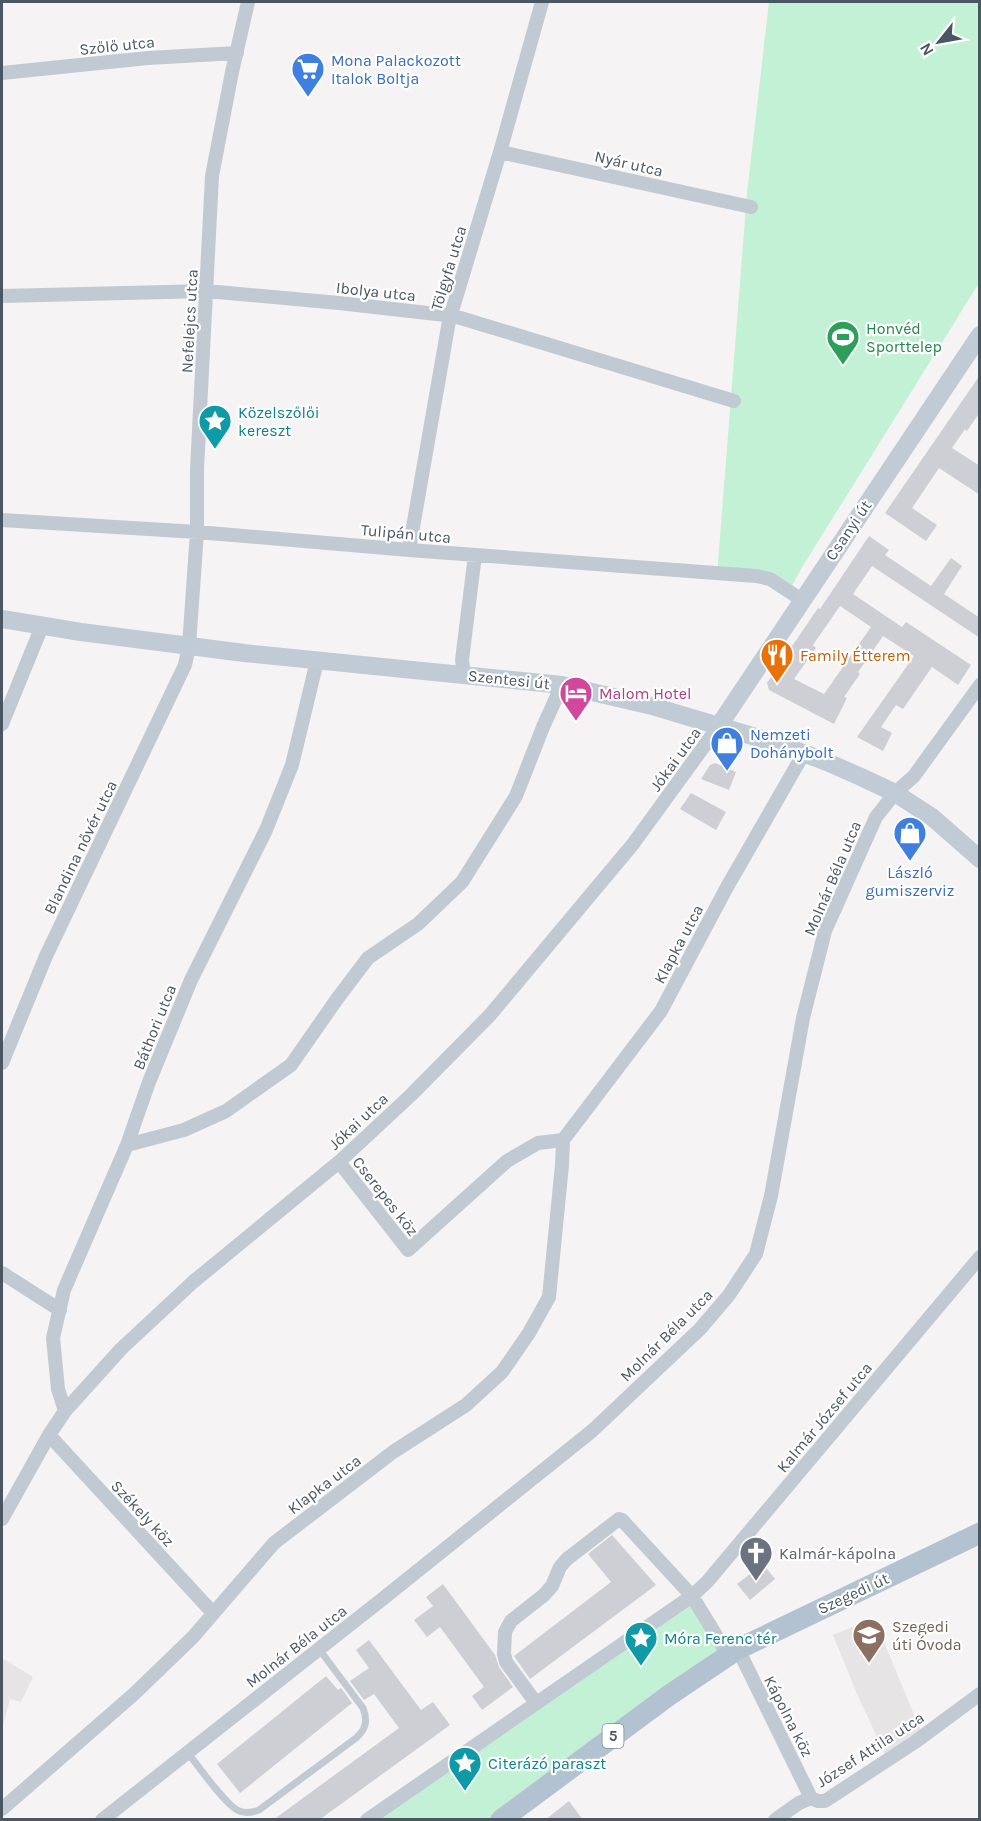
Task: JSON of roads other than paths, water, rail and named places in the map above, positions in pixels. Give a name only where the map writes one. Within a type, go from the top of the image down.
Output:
[{"type":"main road","name":"Szegedi út","points":[[733,1652],[980,1533]]},
{"type":"main road","name":"5","points":[[501,1820],[668,1695],[733,1652]]},
{"type":"street","name":"Nefelejcs utca","points":[[189,646],[197,532],[197,468],[212,176],[248,2]]},
{"type":"street","name":"Tölgyfa utca","points":[[409,550],[451,316],[542,2]]},
{"type":"street","name":"Szőlő utca","points":[[2,73],[148,58],[237,53]]},
{"type":"street","name":"Nyár utca","points":[[500,152],[751,207]]},
{"type":"street","name":"Ibolya utca","points":[[2,296],[207,291],[451,316],[734,401]]},
{"type":"street","name":"Csanyi út","points":[[718,727],[980,335]]},
{"type":"street","name":"Tulipán utca","points":[[2,520],[197,532],[743,574],[770,579],[802,600]]},
{"type":"street","points":[[464,674],[462,660],[475,555]]},
{"type":"street","name":"Szentesi út","points":[[2,619],[189,646],[562,685],[652,706],[804,753],[895,793],[932,817],[980,859]]},
{"type":"street","points":[[2,724],[42,626]]},
{"type":"street","name":"Blandina nővér utca","points":[[2,1063],[46,956],[185,665],[189,646]]},
{"type":"street","name":"Báthori utca","points":[[65,1411],[58,1389],[53,1338],[64,1290],[127,1145],[149,1082],[191,980],[266,830],[292,765],[317,661]]},
{"type":"street","points":[[127,1145],[184,1130],[226,1111],[291,1065],[368,958],[418,924],[462,882],[516,796],[562,685]]},
{"type":"street","name":"Molnár Béla utca","points":[[102,1820],[592,1431],[699,1329],[729,1295],[756,1254],[771,1196],[803,1018],[825,932],[876,817],[895,793],[914,776],[980,685]]},
{"type":"street","name":"Jókai utca","points":[[2,1519],[65,1411],[121,1349],[185,1290],[339,1162],[411,1095],[489,1015],[633,844],[718,727]]},
{"type":"street","name":"Klapka utca","points":[[2,1809],[134,1694],[193,1637],[274,1544],[393,1452],[466,1404],[502,1372],[529,1333],[549,1297],[563,1140],[661,1011],[804,753]]},
{"type":"street","name":"Cserepes köz","points":[[339,1162],[408,1250],[507,1161],[538,1143],[563,1140]]},
{"type":"street","name":"Kalmár József utca","points":[[692,1596],[980,1257]]},
{"type":"street","points":[[2,1273],[60,1310]]},
{"type":"street","name":"Székely köz","points":[[49,1435],[213,1613]]},
{"type":"street","points":[[536,1703],[506,1662],[505,1632],[511,1621],[552,1586],[567,1558],[615,1521],[622,1520],[692,1596],[733,1652]]},
{"type":"street","points":[[367,1820],[692,1596]]},
{"type":"street","name":"Kápolna köz","points":[[733,1652],[811,1798]]},
{"type":"street","name":"József Attila utca","points":[[775,1820],[811,1798],[825,1801],[915,1742],[980,1694]]},
{"type":"lane","points":[[238,1820],[246,1813],[260,1810],[363,1732],[366,1716],[363,1708],[319,1649]]},
{"type":"lane","points":[[187,1752],[231,1806],[246,1813]]},
{"type":"place","name":"Mona Palackozott Italok Boltja","points":[[308,98]]},
{"type":"place","name":"Honvéd Sporttelep","points":[[843,366]]},
{"type":"place","name":"Közelszőlői kereszt","points":[[215,450]]},
{"type":"place","name":"Family Étterem","points":[[777,684]]},
{"type":"place","name":"Malom Hotel","points":[[576,722]]},
{"type":"place","name":"Nemzeti Dohánybolt","points":[[727,772]]},
{"type":"place","name":"László gumiszerviz","points":[[910,862]]},
{"type":"place","name":"Kalmár-kápolna","points":[[756,1582]]},
{"type":"place","name":"Szegedi úti Óvoda","points":[[869,1664]]},
{"type":"place","name":"Móra Ferenc tér","points":[[641,1667]]},
{"type":"place","name":"Citerázó paraszt","points":[[465,1792]]}]
